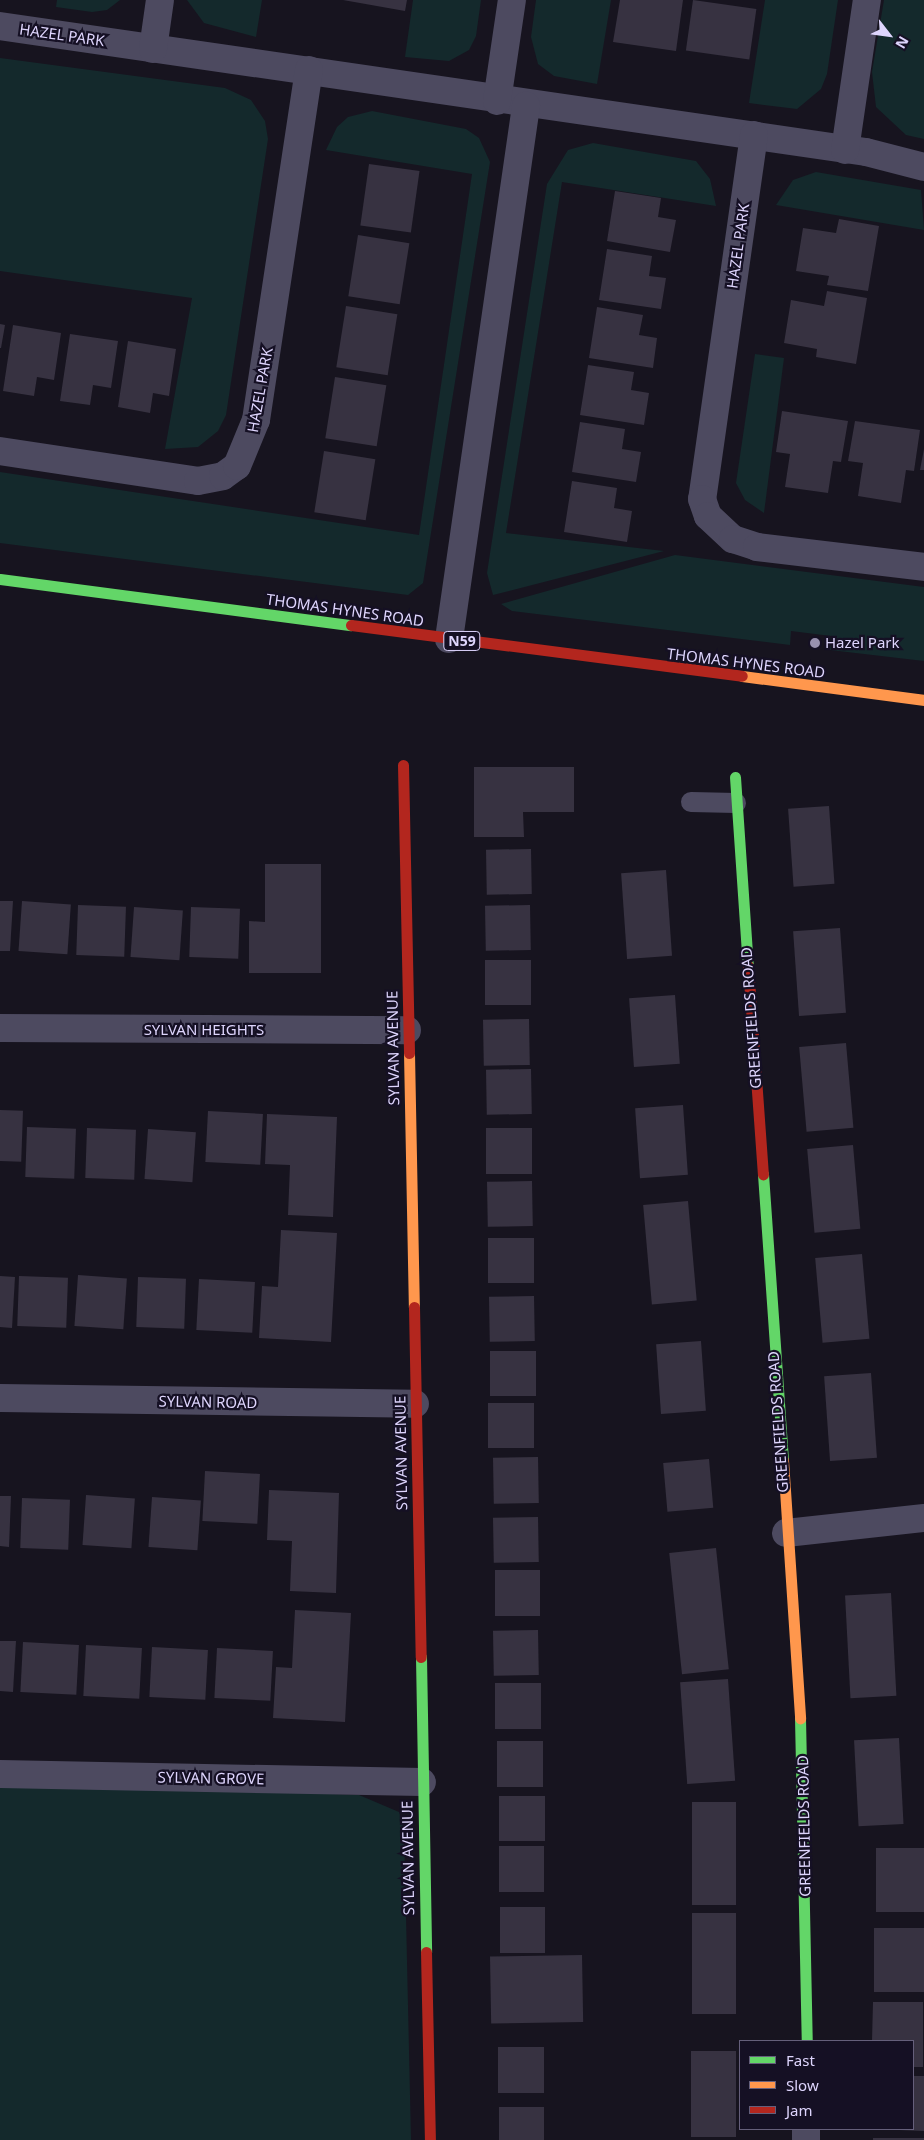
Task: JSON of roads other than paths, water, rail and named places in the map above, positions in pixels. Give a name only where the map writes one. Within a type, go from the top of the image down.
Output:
[{"type":"street","points":[[153,49],[160,0]]},
{"type":"street","points":[[497,101],[512,0]]},
{"type":"street","points":[[845,150],[867,0]]},
{"type":"street","name":"HAZEL PARK","points":[[0,26],[308,70],[526,106],[754,135],[845,150],[924,167]]},
{"type":"street","name":"HAZEL PARK","points":[[0,451],[198,481],[223,476],[237,466],[256,420],[308,70]]},
{"type":"street","points":[[449,639],[526,106]]},
{"type":"street","name":"HAZEL PARK","points":[[754,135],[702,499],[708,516],[733,539],[757,547],[924,567]]},
{"type":"street","name":"THOMAS HYNES ROAD","points":[[0,579],[924,700]]},
{"type":"street","name":"SYLVAN AVENUE","points":[[403,765],[430,2140]]},
{"type":"street","name":"GREENFIELDS ROAD","points":[[735,777],[804,1789],[807,2040]]},
{"type":"street","name":"SYLVAN HEIGHTS","points":[[0,1028],[408,1030]]},
{"type":"street","name":"SYLVAN ROAD","points":[[0,1398],[415,1404]]},
{"type":"street","points":[[786,1533],[924,1518]]},
{"type":"street","name":"SYLVAN GROVE","points":[[0,1774],[422,1782]]},
{"type":"lane","points":[[691,802],[736,803]]},
{"type":"place","name":"Hazel Park","points":[[815,643]]}]
